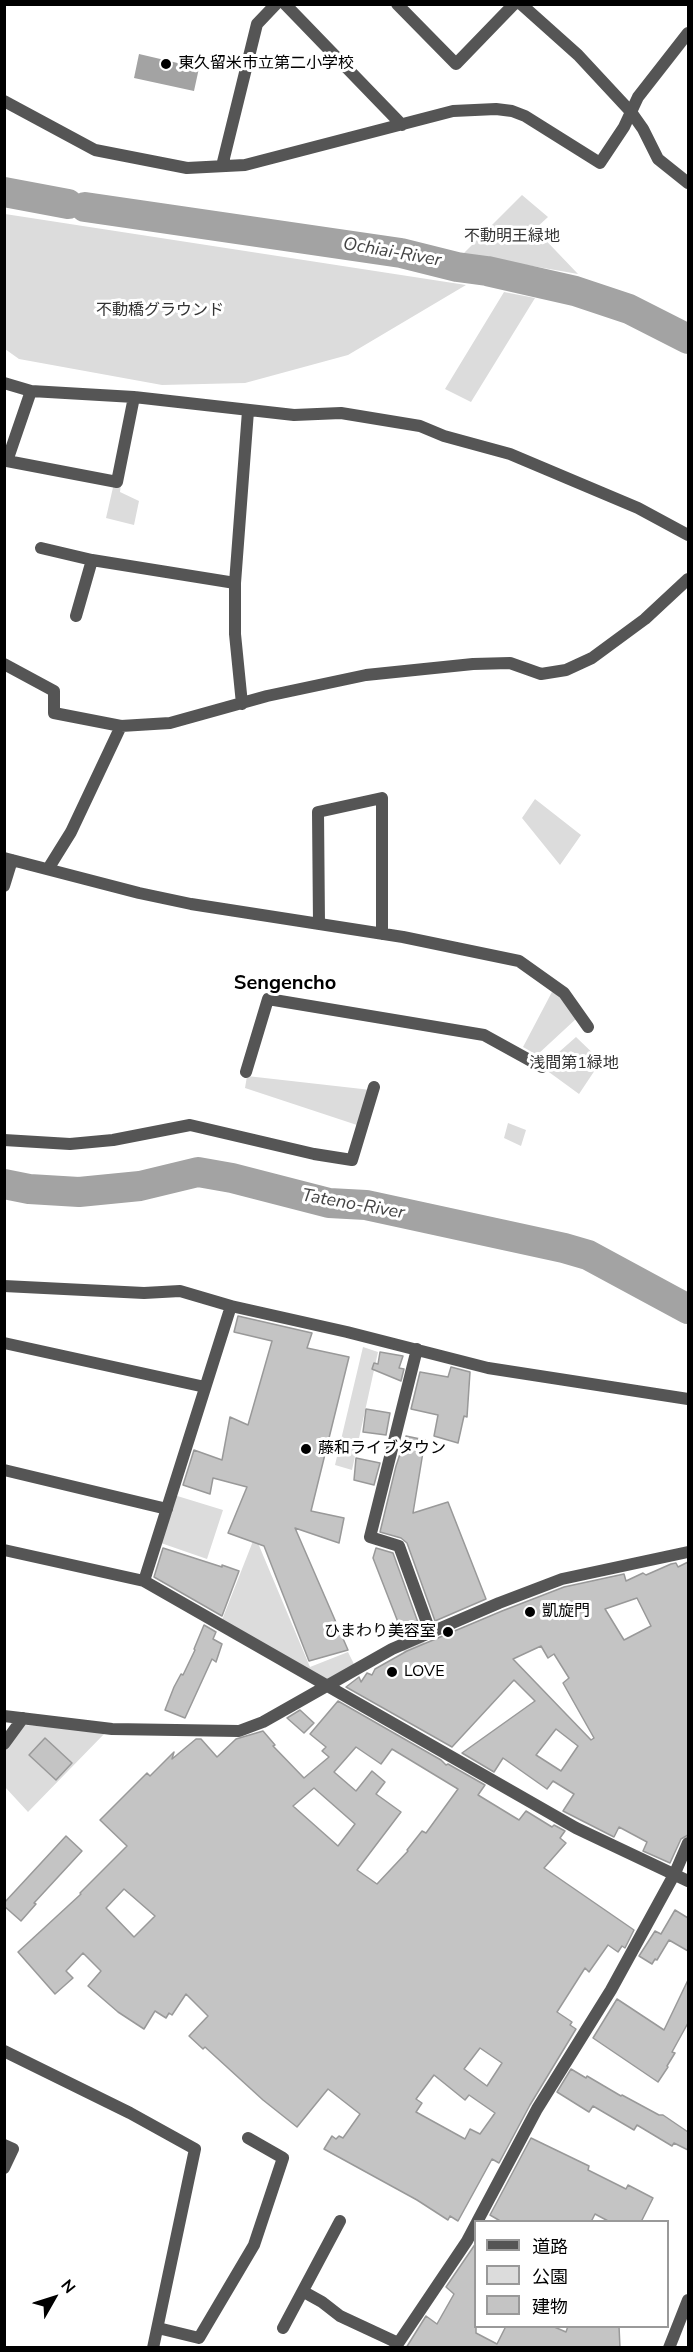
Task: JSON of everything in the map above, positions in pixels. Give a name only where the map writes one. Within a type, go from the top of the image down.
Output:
[{"type":"street","points":[[222,166],[257,24],[276,4]]},
{"type":"street","points":[[285,4],[402,125]]},
{"type":"street","points":[[397,4],[456,64],[514,4]]},
{"type":"street","points":[[521,4],[578,56],[631,112],[643,129],[658,159],[688,183]]},
{"type":"street","points":[[4,101],[95,150],[187,168],[245,165],[453,111],[496,109],[512,111],[525,116],[600,163],[624,127],[638,97],[688,33]]},
{"type":"street","points":[[4,383],[30,391],[134,397],[294,415],[340,413],[420,426],[444,436],[510,454],[638,508],[688,535]]},
{"type":"street","points":[[30,391],[7,461],[117,482],[134,397]]},
{"type":"street","points":[[242,704],[235,634],[235,583],[248,411]]},
{"type":"street","points":[[41,548],[92,560],[235,583]]},
{"type":"street","points":[[76,616],[92,560]]},
{"type":"street","points":[[4,664],[54,691],[54,713],[121,726],[170,723],[267,696],[366,675],[473,664],[510,663],[541,674],[566,670],[592,658],[645,619],[688,579]]},
{"type":"street","points":[[48,869],[71,831],[121,726]]},
{"type":"street","points":[[319,924],[318,812],[382,798],[382,934]]},
{"type":"street","points":[[4,886],[8,859],[150,896],[382,934],[519,961],[564,993],[588,1027]]},
{"type":"street","points":[[246,1072],[268,999],[484,1035],[542,1067]]},
{"type":"street","points":[[4,1140],[70,1144],[113,1140],[190,1125],[315,1154],[352,1160],[374,1087]]},
{"type":"street","points":[[4,1286],[144,1293],[180,1290],[231,1306],[417,1349],[488,1368],[688,1399]]},
{"type":"street","points":[[144,1581],[231,1306]]},
{"type":"street","points":[[4,1343],[206,1387]]},
{"type":"street","points":[[417,1349],[370,1537],[399,1546],[430,1631]]},
{"type":"street","points":[[4,1470],[166,1509]]},
{"type":"street","points":[[4,1550],[144,1581],[576,1828],[688,1881]]},
{"type":"street","points":[[4,1716],[112,1729],[238,1731],[263,1722],[392,1648],[430,1631],[562,1580],[688,1552]]},
{"type":"street","points":[[4,1743],[23,1718]]},
{"type":"street","points":[[478,2220],[537,2109],[611,1990],[675,1873],[688,1843]]},
{"type":"street","points":[[4,2051],[130,2113],[195,2149],[153,2348]]},
{"type":"street","points":[[158,2328],[200,2338],[254,2245],[283,2158],[248,2138]]},
{"type":"street","points":[[4,2145],[13,2149],[4,2168]]},
{"type":"street","points":[[283,2328],[340,2221]]},
{"type":"street","points":[[304,2292],[340,2316],[396,2345],[467,2241],[474,2227]]},
{"type":"street","points":[[669,2348],[688,2300]]},
{"type":"green space","name":"不動明王緑地","points":[[522,195],[548,217],[535,229],[578,274],[463,254]]},
{"type":"green space","name":"不動橋グラウンド","points":[[4,214],[466,285],[348,355],[245,383],[162,385],[19,359],[5,349]]},
{"type":"green space","points":[[504,292],[535,298],[471,402],[445,389]]},
{"type":"green space","points":[[114,483],[121,484],[120,492],[139,501],[134,525],[106,518]]},
{"type":"green space","points":[[535,799],[581,835],[560,865],[522,818]]},
{"type":"green space","points":[[553,990],[562,996],[577,1018],[537,1055],[523,1047]]},
{"type":"green space","name":"浅間第1緑地","points":[[576,1037],[601,1061],[579,1094],[542,1067]]},
{"type":"green space","points":[[247,1076],[371,1090],[360,1126],[245,1088]]},
{"type":"green space","points":[[508,1123],[526,1130],[521,1146],[504,1138]]},
{"type":"green space","points":[[363,1347],[378,1352],[352,1470],[335,1465]]},
{"type":"green space","points":[[174,1495],[223,1510],[207,1559],[158,1542]]},
{"type":"green space","points":[[255,1536],[310,1667],[348,1652],[355,1666],[422,1637],[430,1655],[415,1665],[400,1647],[327,1687],[220,1625]]},
{"type":"green space","points":[[25,1725],[106,1732],[28,1812],[5,1787],[5,1751]]},
{"type":"shaded area","points":[[139,54],[199,68],[194,91],[134,78]]},
{"type":"building","points":[[238,1316],[312,1333],[307,1348],[349,1357],[311,1511],[344,1518],[339,1543],[295,1528],[348,1650],[309,1661],[264,1546],[228,1533],[247,1487],[213,1478],[210,1494],[183,1485],[194,1450],[222,1460],[230,1417],[248,1425],[272,1341],[234,1332]]},
{"type":"building","points":[[380,1352],[403,1356],[399,1368],[404,1369],[401,1381],[372,1369],[374,1363],[378,1364]]},
{"type":"building","points":[[451,1367],[470,1372],[467,1417],[464,1416],[458,1443],[434,1436],[438,1415],[411,1409],[420,1372],[448,1377]]},
{"type":"building","points":[[366,1409],[390,1413],[386,1435],[363,1432]]},
{"type":"building","points":[[406,1436],[425,1440],[413,1513],[448,1502],[486,1599],[435,1621],[407,1543],[401,1538],[380,1532],[396,1466]]},
{"type":"building","points":[[356,1458],[380,1463],[374,1485],[354,1480]]},
{"type":"building","points":[[163,1548],[239,1571],[222,1616],[154,1577]]},
{"type":"building","points":[[376,1548],[393,1553],[420,1628],[403,1635],[373,1558]]},
{"type":"building","points":[[688,1562],[688,1835],[681,1839],[670,1863],[643,1851],[647,1842],[619,1827],[614,1837],[563,1811],[574,1794],[553,1781],[547,1789],[503,1758],[494,1772],[462,1753],[535,1701],[514,1680],[452,1747],[346,1687],[359,1677],[361,1682],[367,1673],[372,1675],[375,1669],[407,1651],[564,1587],[624,1574],[626,1581],[671,1564],[676,1563],[678,1567]],"holes":[[[637,1598],[651,1626],[624,1640],[605,1609]],[[541,1646],[548,1658],[554,1654],[569,1678],[563,1683],[594,1738],[591,1740],[513,1659]],[[556,1729],[578,1746],[561,1771],[536,1755]]]},
{"type":"building","points":[[204,1625],[216,1632],[213,1639],[222,1644],[216,1662],[212,1659],[185,1718],[165,1710],[174,1687],[181,1674],[183,1675],[195,1650]]},
{"type":"building","points":[[338,1701],[446,1765],[448,1764],[485,1785],[478,1795],[519,1820],[526,1811],[552,1827],[554,1825],[565,1831],[560,1838],[566,1843],[544,1868],[634,1930],[625,1948],[622,1946],[618,1952],[608,1945],[589,1972],[585,1968],[557,2012],[572,2022],[570,2025],[576,2029],[530,2105],[499,2163],[492,2159],[458,2221],[450,2216],[448,2220],[417,2200],[324,2149],[332,2136],[336,2139],[339,2136],[343,2138],[360,2114],[328,2089],[297,2127],[263,2100],[205,2047],[203,2049],[189,2036],[208,2016],[186,1994],[172,2015],[169,2013],[166,2018],[155,2011],[144,2029],[118,2012],[88,1986],[101,1971],[83,1953],[66,1971],[73,1978],[55,1994],[18,1952],[81,1894],[127,1846],[100,1820],[147,1773],[150,1776],[174,1752],[172,1759],[196,1739],[201,1739],[217,1757],[236,1739],[263,1731],[275,1745],[273,1746],[304,1778],[329,1757],[322,1751],[326,1747],[310,1734]],"holes":[[[356,1747],[381,1764],[392,1749],[458,1789],[426,1833],[422,1831],[408,1851],[377,1884],[357,1870],[401,1812],[376,1794],[385,1782],[372,1771],[356,1791],[334,1772]],[[314,1788],[355,1824],[338,1846],[293,1806]],[[124,1889],[155,1916],[134,1937],[106,1908]],[[480,2048],[502,2063],[487,2086],[464,2069]],[[434,2075],[465,2100],[469,2095],[495,2113],[480,2134],[470,2129],[465,2139],[416,2112],[422,2103],[416,2099]]]},
{"type":"building","points":[[300,1710],[314,1723],[304,1733],[287,1718]]},
{"type":"building","points":[[45,1738],[72,1763],[56,1780],[29,1755]]},
{"type":"building","points":[[66,1836],[82,1851],[34,1903],[36,1904],[21,1921],[4,1906],[4,1903]]},
{"type":"building","points":[[675,1910],[688,1918],[688,1951],[669,1940],[652,1964],[639,1956],[655,1931],[661,1934]]},
{"type":"building","points":[[688,1980],[688,2023],[672,2052],[675,2053],[668,2067],[658,2082],[593,2038],[617,1999],[664,2030]]},
{"type":"building","points":[[571,2069],[663,2115],[688,2132],[688,2150],[674,2143],[672,2146],[637,2125],[634,2130],[593,2106],[589,2112],[557,2092]]},
{"type":"building","points":[[531,2138],[589,2166],[588,2170],[626,2189],[628,2185],[653,2198],[642,2220],[606,2220],[595,2214],[592,2220],[499,2220],[490,2215]]},
{"type":"building","points":[[474,2246],[474,2328],[476,2328],[476,2333],[497,2344],[505,2328],[557,2328],[566,2332],[567,2328],[619,2328],[620,2348],[406,2348],[426,2316],[437,2324],[454,2294],[446,2287]]},
{"type":"waterway","name":"Ochiai-River","points":[[4,192],[68,204]]},
{"type":"waterway","name":"Ochiai-River","points":[[85,207],[401,253],[457,267],[487,271],[575,291],[629,309],[688,339]]},
{"type":"waterway","name":"Tateno-River","points":[[4,1184],[29,1189],[79,1192],[140,1186],[198,1172],[232,1178],[329,1203],[366,1205],[564,1248],[588,1255],[688,1309]]},
{"type":"place","name":"東久留米市立第二小学校","points":[[166,64]]},
{"type":"place","name":"藤和ライブタウン","points":[[306,1449]]},
{"type":"place","name":"凱旋門","points":[[530,1612]]},
{"type":"place","name":"ひまわり美容室","points":[[448,1632]]},
{"type":"place","name":"LOVE","points":[[392,1672]]},
{"type":"district","name":"Sengencho","points":[[285,984]]}]
